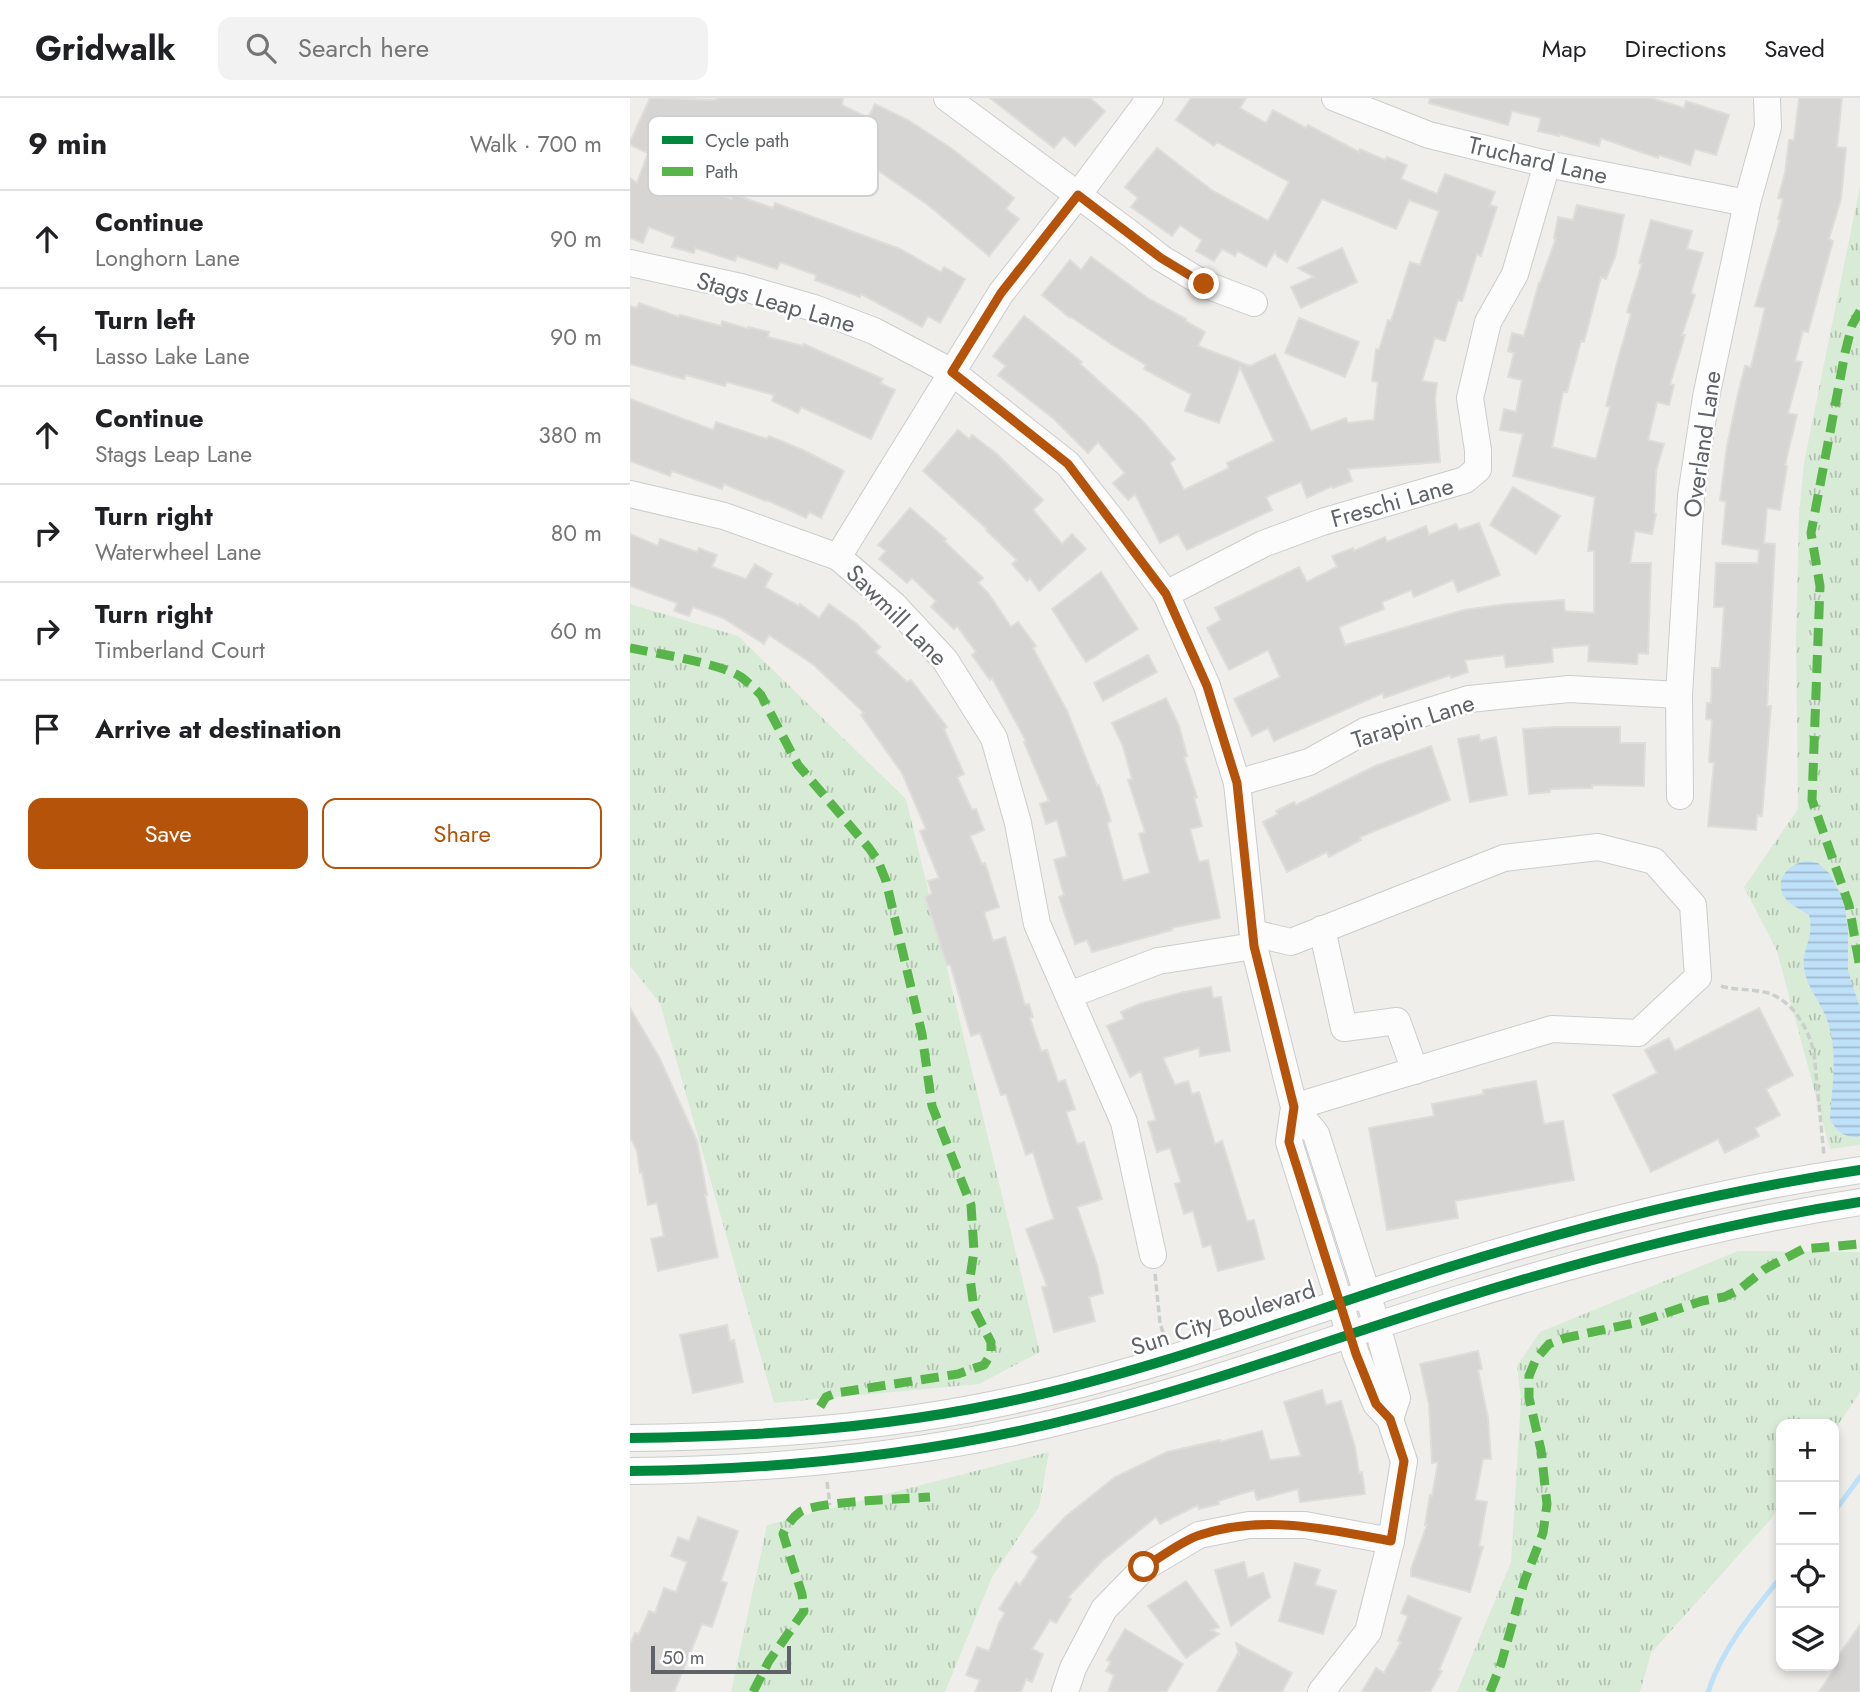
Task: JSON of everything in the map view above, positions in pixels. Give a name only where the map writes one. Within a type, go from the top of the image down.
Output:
[{"type":"street","points":[[947,98],[1161,258],[1204,284],[1254,303]]},
{"type":"street","points":[[838,557],[1001,293],[1150,98]]},
{"type":"street","name":"Truchard Lane","points":[[1335,98],[1429,135],[1547,164],[1747,203]]},
{"type":"street","name":"Overland Lane","points":[[1680,796],[1679,695],[1691,496],[1706,397],[1747,203],[1768,127],[1767,98]]},
{"type":"street","name":"Freschi Lane","points":[[1166,594],[1263,544],[1322,522],[1465,480],[1478,470],[1478,450],[1470,398],[1488,322],[1515,274],[1547,164]]},
{"type":"street","name":"Stags Leap Lane","points":[[630,263],[741,287],[814,307],[874,331],[952,372],[1068,464],[1166,594],[1207,686],[1237,783],[1254,939],[1294,1107],[1289,1142],[1345,1318],[1376,1404],[1390,1419],[1397,1398],[1372,1309],[1316,1134],[1294,1107]]},
{"type":"street","name":"Sawmill Lane","points":[[630,494],[724,516],[838,557],[894,605],[945,660],[994,738],[1018,823],[1037,925],[1124,1122],[1153,1255]]},
{"type":"street","name":"Tarapin Lane","points":[[1237,783],[1309,762],[1365,731],[1469,699],[1569,689],[1679,695]]},
{"type":"street","points":[[1069,995],[1158,961],[1254,939],[1291,942],[1504,858],[1598,847],[1654,861],[1693,905],[1698,977],[1638,1032],[1552,1028],[1294,1107]]},
{"type":"street","points":[[1322,929],[1345,1028],[1397,1021],[1415,1071]]},
{"type":"street","name":"Sun City Boulevard","points":[[1372,1309],[1447,1267],[1612,1220],[1705,1198],[1860,1170]]},
{"type":"street","name":"Sun City Boulevard","points":[[630,1471],[719,1470],[825,1462],[1000,1436],[1084,1416],[1181,1388],[1372,1309],[1539,1274],[1709,1230],[1860,1202]]},
{"type":"street","name":"Sun City Boulevard","points":[[630,1438],[721,1437],[821,1430],[913,1419],[997,1404],[1078,1385],[1171,1357],[1345,1318]]},
{"type":"street","points":[[1321,1692],[1368,1632],[1391,1541],[1404,1461],[1390,1419]]},
{"type":"street","points":[[1065,1692],[1073,1668],[1104,1609],[1144,1567],[1199,1535],[1249,1525],[1305,1525],[1391,1541]]},
{"type":"path","points":[[1721,985],[1734,990],[1760,991],[1776,996],[1793,1009],[1806,1029],[1814,1054],[1826,1175]]},
{"type":"path","points":[[1153,1255],[1160,1323],[1171,1357]]},
{"type":"green space","points":[[1860,186],[1860,1145],[1830,1149],[1777,951],[1744,887],[1798,809],[1796,640],[1799,515],[1804,463]]},
{"type":"green space","points":[[630,604],[738,636],[906,799],[1040,1352],[979,1384],[774,1403],[660,1003],[630,966]]},
{"type":"green space","points":[[1738,1251],[1860,1252],[1860,1392],[1839,1424],[1839,1419],[1776,1419],[1776,1511],[1651,1653],[1640,1692],[1457,1692],[1511,1562],[1521,1400],[1517,1366],[1540,1332]]},
{"type":"green space","points":[[1049,1452],[1039,1507],[992,1577],[945,1692],[731,1692],[767,1525]]},
{"type":"water","points":[[1807,861],[1818,863],[1830,874],[1844,901],[1848,931],[1848,971],[1860,1008],[1858,1137],[1841,1133],[1830,1119],[1834,1068],[1830,1030],[1807,981],[1804,968],[1810,931],[1809,915],[1787,901],[1782,891],[1782,879],[1789,869]]},
{"type":"building","points":[[650,98],[843,98],[842,105],[864,116],[648,116],[648,153],[630,145]]},
{"type":"building","points":[[990,98],[1090,98],[1105,111],[1075,146],[1064,136],[1054,148]]},
{"type":"building","points":[[1191,98],[1246,98],[1240,108],[1266,123],[1273,110],[1359,152],[1360,149],[1385,160],[1387,157],[1407,165],[1401,179],[1437,194],[1445,174],[1495,192],[1490,205],[1497,207],[1481,256],[1477,254],[1462,301],[1458,300],[1445,341],[1435,338],[1422,381],[1437,383],[1435,399],[1440,462],[1348,469],[1352,481],[1333,488],[1332,486],[1307,498],[1301,482],[1266,497],[1272,510],[1187,550],[1178,534],[1160,543],[1135,494],[1128,500],[1113,483],[1125,473],[1098,442],[1088,453],[1054,419],[998,375],[1006,366],[993,356],[1024,316],[1082,362],[1080,364],[1142,420],[1175,459],[1170,463],[1184,490],[1229,468],[1227,463],[1274,441],[1240,367],[1219,423],[1185,411],[1191,394],[1144,369],[1146,365],[1070,318],[1042,295],[1070,260],[1081,270],[1091,257],[1149,299],[1186,319],[1185,321],[1205,332],[1198,346],[1250,366],[1275,354],[1311,431],[1346,418],[1348,423],[1374,420],[1378,382],[1372,381],[1376,349],[1379,350],[1388,320],[1391,321],[1410,262],[1420,265],[1439,211],[1409,200],[1396,229],[1322,199],[1287,262],[1277,256],[1275,251],[1266,267],[1238,251],[1235,256],[1222,249],[1214,261],[1196,251],[1202,240],[1180,225],[1172,236],[1131,207],[1138,198],[1125,187],[1157,148],[1213,191],[1268,221],[1289,182],[1217,142],[1214,146],[1176,120]]},
{"type":"building","points":[[1430,98],[1651,98],[1684,108],[1686,101],[1729,115],[1716,155],[1695,149],[1690,165],[1659,155],[1658,158],[1601,138],[1599,146],[1559,134],[1538,131],[1541,118],[1512,111],[1508,125],[1429,103]]},
{"type":"building","points":[[1799,98],[1842,98],[1837,147],[1846,148],[1841,199],[1829,239],[1833,241],[1808,332],[1803,331],[1795,361],[1802,362],[1788,413],[1797,415],[1785,465],[1780,510],[1767,508],[1764,543],[1775,544],[1767,706],[1771,706],[1762,816],[1757,815],[1756,830],[1708,826],[1714,763],[1709,762],[1712,720],[1706,719],[1707,703],[1711,703],[1712,668],[1720,668],[1724,607],[1714,607],[1716,563],[1758,563],[1759,550],[1722,544],[1726,502],[1720,500],[1727,446],[1738,394],[1745,366],[1751,367],[1765,308],[1755,306],[1780,220],[1778,219],[1783,199],[1778,198],[1785,173],[1789,140],[1794,140]]},
{"type":"building","points":[[875,104],[908,120],[951,148],[998,185],[1014,198],[1006,209],[1019,219],[989,256],[928,205],[878,171],[878,116],[869,116]]},
{"type":"building","points":[[648,153],[648,196],[721,196],[732,199],[733,196],[739,196],[773,208],[775,203],[900,249],[941,272],[944,267],[965,279],[940,323],[928,316],[922,327],[861,294],[860,297],[815,280],[816,275],[780,262],[777,269],[737,256],[735,261],[695,248],[694,253],[672,247],[675,237],[649,227],[643,243],[630,238],[630,178],[637,183]]},
{"type":"building","points":[[1577,205],[1624,215],[1615,257],[1606,279],[1601,277],[1584,342],[1581,341],[1567,392],[1563,392],[1552,447],[1596,459],[1610,407],[1606,406],[1631,314],[1627,312],[1642,264],[1639,263],[1651,220],[1692,231],[1687,249],[1703,253],[1691,293],[1695,295],[1682,335],[1685,335],[1670,384],[1674,385],[1669,405],[1657,402],[1648,440],[1664,444],[1656,471],[1656,514],[1652,534],[1635,531],[1630,563],[1651,563],[1648,654],[1638,653],[1637,664],[1588,661],[1589,645],[1552,648],[1553,662],[1506,667],[1504,655],[1465,660],[1468,672],[1451,678],[1450,675],[1384,698],[1383,693],[1274,741],[1268,728],[1252,736],[1234,699],[1280,677],[1268,650],[1229,670],[1207,628],[1221,620],[1215,608],[1299,567],[1307,582],[1337,567],[1332,556],[1353,548],[1354,551],[1385,537],[1387,542],[1426,526],[1429,535],[1456,524],[1459,530],[1479,523],[1500,575],[1458,592],[1453,580],[1414,597],[1411,590],[1382,602],[1384,609],[1339,627],[1345,645],[1464,610],[1507,604],[1564,600],[1565,611],[1594,613],[1594,551],[1588,551],[1595,497],[1513,476],[1523,434],[1500,430],[1504,409],[1516,412],[1522,380],[1508,377],[1514,353],[1508,351],[1512,333],[1524,336],[1539,283],[1556,238],[1558,217],[1573,220]]},
{"type":"building","points":[[1342,248],[1357,282],[1301,308],[1291,287],[1314,277],[1298,268]]},
{"type":"building","points":[[639,303],[679,317],[680,315],[721,326],[722,321],[769,332],[768,337],[803,346],[804,344],[883,379],[880,383],[895,390],[871,439],[801,407],[798,413],[772,401],[774,395],[727,382],[725,386],[686,375],[684,379],[630,364],[630,306],[637,308]]},
{"type":"building","points":[[1299,318],[1359,342],[1345,377],[1285,353]]},
{"type":"building","points":[[630,399],[713,430],[716,422],[767,439],[769,436],[844,471],[821,518],[809,512],[806,518],[724,484],[722,489],[672,471],[670,476],[630,461]]},
{"type":"building","points":[[958,430],[969,439],[972,435],[997,454],[1043,500],[1033,510],[1062,544],[1072,534],[1086,549],[1039,591],[1030,578],[1027,581],[1012,564],[1017,560],[923,471]]},
{"type":"building","points":[[1513,487],[1560,516],[1536,554],[1490,525]]},
{"type":"building","points":[[910,508],[946,539],[944,541],[983,578],[978,583],[1011,627],[1018,622],[1036,646],[1033,648],[1067,711],[1097,786],[1099,785],[1111,821],[1107,823],[1123,881],[1150,873],[1139,834],[1145,832],[1128,780],[1132,779],[1123,746],[1112,723],[1166,698],[1179,726],[1187,756],[1184,757],[1197,797],[1194,798],[1202,826],[1190,829],[1199,862],[1208,860],[1220,918],[1171,928],[1172,930],[1092,952],[1087,940],[1075,944],[1059,897],[1064,895],[1054,860],[1067,856],[1057,820],[1046,824],[1040,804],[1049,801],[1024,742],[1026,741],[992,678],[990,680],[972,655],[976,652],[957,626],[954,629],[931,607],[936,601],[912,578],[907,583],[879,559],[886,551],[878,545]]},
{"type":"building","points":[[630,534],[658,546],[660,539],[697,552],[699,548],[717,555],[712,567],[746,579],[755,564],[772,574],[765,587],[799,606],[800,604],[819,618],[829,604],[857,624],[880,647],[875,652],[907,682],[911,680],[947,727],[944,729],[964,774],[957,777],[972,810],[976,809],[984,830],[970,836],[982,864],[985,863],[999,907],[984,912],[993,941],[1005,937],[1025,1005],[1029,1004],[1033,1017],[1030,1018],[1041,1051],[1047,1050],[1058,1082],[1065,1080],[1075,1109],[1066,1112],[1077,1144],[1084,1142],[1102,1199],[1077,1207],[1097,1265],[1103,1293],[1089,1297],[1095,1321],[1054,1332],[1042,1287],[1047,1286],[1026,1229],[1054,1219],[1033,1152],[1026,1155],[1006,1094],[1001,1095],[980,1033],[971,1036],[950,964],[947,965],[925,897],[932,894],[928,881],[939,878],[920,831],[926,829],[902,773],[861,715],[864,713],[814,665],[769,635],[764,644],[723,618],[693,607],[689,616],[674,611],[677,603],[630,586]]},
{"type":"building","points":[[1101,572],[1138,629],[1086,662],[1052,609]]},
{"type":"building","points":[[1148,655],[1157,672],[1103,701],[1094,683]]},
{"type":"building","points":[[1620,727],[1620,743],[1645,743],[1644,786],[1592,785],[1592,788],[1550,789],[1550,792],[1529,794],[1523,729]]},
{"type":"building","points":[[1479,735],[1480,741],[1496,737],[1507,795],[1470,802],[1458,739]]},
{"type":"building","points":[[1431,746],[1450,800],[1360,837],[1361,840],[1329,857],[1327,852],[1287,872],[1263,822],[1278,814],[1276,811],[1294,802],[1296,805],[1375,766]]},
{"type":"building","points":[[1211,987],[1213,998],[1221,997],[1230,1051],[1200,1056],[1199,1048],[1163,1058],[1175,1085],[1188,1081],[1192,1094],[1199,1092],[1215,1144],[1222,1141],[1247,1221],[1254,1220],[1264,1259],[1218,1271],[1211,1245],[1203,1247],[1193,1211],[1184,1214],[1175,1184],[1181,1182],[1170,1148],[1157,1152],[1148,1122],[1156,1120],[1141,1071],[1130,1077],[1107,1026],[1124,1019],[1121,1012],[1139,1004]]},
{"type":"building","points":[[630,1008],[659,1057],[697,1141],[718,1257],[658,1271],[651,1239],[664,1236],[657,1203],[648,1205],[637,1151],[630,1137]]},
{"type":"building","points":[[1759,1008],[1793,1075],[1766,1089],[1780,1115],[1755,1128],[1759,1136],[1725,1153],[1718,1139],[1651,1172],[1613,1095],[1657,1073],[1645,1050],[1669,1038],[1675,1051]]},
{"type":"building","points":[[1536,1081],[1544,1124],[1563,1121],[1574,1180],[1455,1201],[1458,1218],[1387,1230],[1369,1128],[1434,1116],[1432,1104],[1484,1094],[1483,1090]]},
{"type":"building","points":[[727,1325],[730,1341],[734,1340],[743,1382],[693,1393],[680,1335]]},
{"type":"building","points":[[1478,1351],[1482,1369],[1478,1370],[1488,1418],[1491,1459],[1483,1459],[1475,1500],[1487,1502],[1479,1546],[1483,1547],[1470,1592],[1411,1576],[1411,1569],[1427,1525],[1430,1495],[1432,1496],[1438,1462],[1432,1463],[1429,1404],[1420,1364]]},
{"type":"building","points":[[1322,1390],[1326,1405],[1341,1401],[1355,1447],[1359,1473],[1362,1472],[1365,1494],[1300,1502],[1298,1489],[1257,1500],[1254,1490],[1218,1501],[1219,1504],[1199,1509],[1198,1505],[1160,1524],[1156,1517],[1103,1560],[1068,1597],[1071,1599],[1056,1623],[1050,1620],[1032,1649],[1043,1654],[1032,1682],[1026,1679],[1021,1692],[975,1692],[980,1680],[966,1675],[977,1647],[989,1651],[1005,1613],[999,1609],[1016,1582],[1020,1585],[1038,1557],[1032,1552],[1065,1517],[1115,1477],[1167,1452],[1262,1431],[1270,1460],[1301,1456],[1284,1402]]},
{"type":"building","points":[[698,1517],[738,1531],[721,1581],[727,1583],[712,1627],[702,1624],[674,1692],[630,1692],[630,1645],[635,1633],[639,1634],[649,1611],[655,1613],[664,1588],[676,1592],[687,1562],[671,1556],[678,1537],[689,1541]]},
{"type":"building","points":[[1244,1562],[1248,1578],[1263,1573],[1270,1597],[1231,1626],[1215,1570]]},
{"type":"building","points":[[1295,1563],[1320,1570],[1315,1585],[1336,1591],[1323,1634],[1279,1621]]},
{"type":"building","points":[[1186,1581],[1219,1627],[1211,1630],[1219,1634],[1186,1658],[1148,1606]]},
{"type":"building","points":[[1408,1596],[1461,1618],[1439,1670],[1442,1671],[1430,1692],[1362,1692],[1376,1668],[1384,1673],[1401,1642],[1398,1641],[1408,1616],[1401,1613]]},
{"type":"building","points":[[1860,1625],[1860,1692],[1819,1692],[1833,1671],[1839,1671],[1839,1655]]},
{"type":"building","points":[[1125,1629],[1183,1664],[1166,1692],[1108,1692],[1114,1675],[1106,1671],[1111,1662],[1107,1660]]},
{"type":"building","points":[[1236,1643],[1292,1673],[1282,1692],[1217,1692],[1239,1654]]},
{"type":"waterway","points":[[1839,1505],[1860,1477]]},
{"type":"waterway","points":[[1708,1692],[1730,1646],[1776,1583]]},
{"type":"marked path","points":[[1860,311],[1852,325],[1845,353],[1811,533],[1820,586],[1812,800],[1849,905],[1860,968]]},
{"type":"marked path","points":[[630,648],[720,668],[746,681],[761,695],[798,765],[878,861],[886,881],[922,1034],[932,1106],[971,1205],[974,1251],[970,1278],[974,1309],[991,1342],[991,1354],[984,1365],[958,1374],[836,1393],[826,1397],[818,1410]]},
{"type":"marked path","points":[[1490,1692],[1501,1664],[1524,1582],[1543,1533],[1547,1504],[1541,1450],[1529,1398],[1529,1376],[1536,1359],[1549,1344],[1565,1338],[1639,1322],[1702,1301],[1724,1297],[1739,1290],[1765,1269],[1803,1249],[1860,1244]]},
{"type":"marked path","points":[[753,1692],[769,1661],[804,1611],[802,1594],[783,1534],[792,1519],[809,1508],[824,1505],[930,1497]]},
{"type":"cycle path","points":[[630,1438],[814,1430],[905,1420],[996,1404],[1167,1360],[1446,1268],[1548,1238],[1703,1199],[1860,1170]]},
{"type":"cycle path","points":[[630,1471],[744,1467],[858,1457],[915,1450],[1027,1429],[1178,1390],[1459,1299],[1608,1256],[1758,1220],[1860,1202]]},
{"type":"route","points":[[1144,1567],[1199,1535],[1249,1525],[1305,1525],[1391,1541],[1404,1461],[1390,1419],[1376,1404],[1356,1354],[1289,1142],[1294,1107],[1254,946],[1237,783],[1207,686],[1166,594],[1068,464],[952,372],[1001,293],[1078,195],[1161,258],[1204,284]]}]
